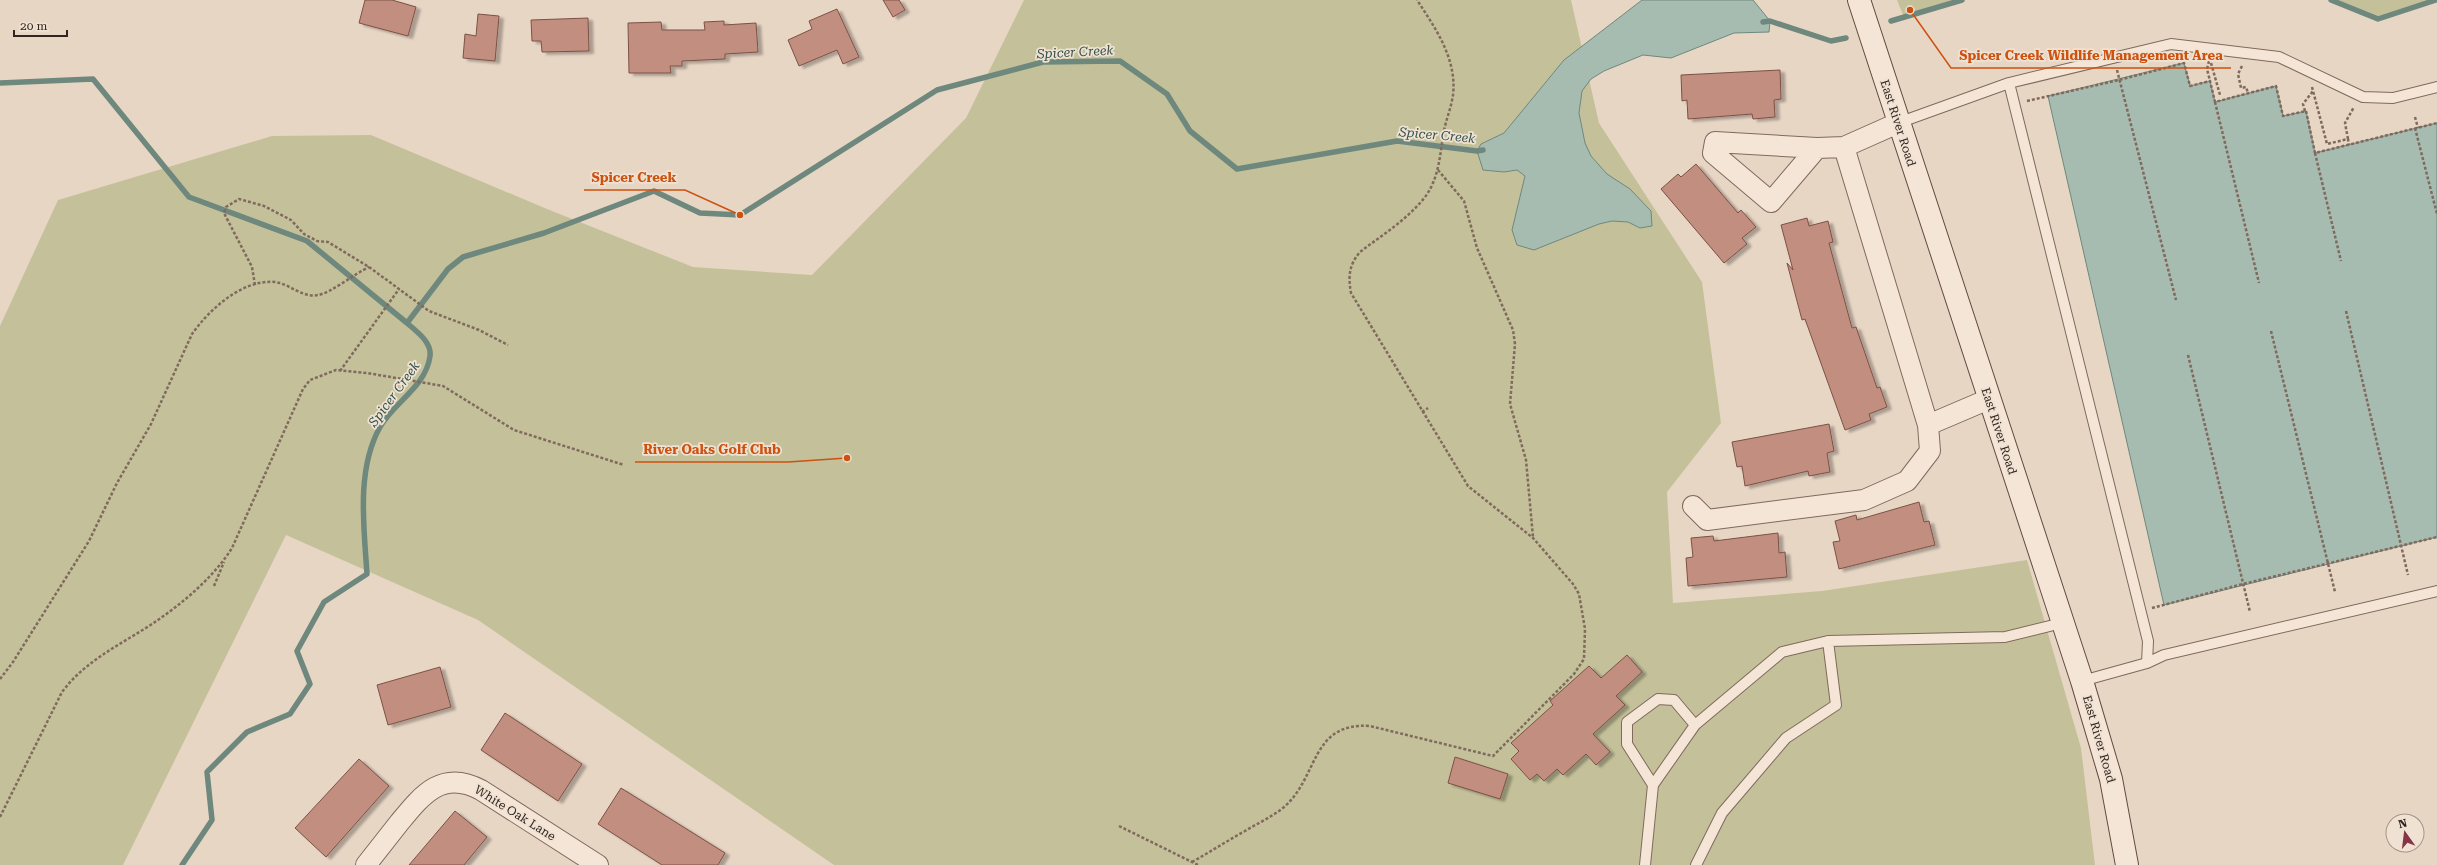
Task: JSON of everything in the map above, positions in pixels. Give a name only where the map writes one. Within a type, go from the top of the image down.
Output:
[{"type":"main road","name":"East River Road","points":[[1859,0],[1898,123],[2082,681],[2111,779],[2127,865]]},
{"type":"street","points":[[1818,148],[1772,202],[1713,153],[1715,142],[1818,148],[1844,147],[1898,123]]},
{"type":"street","points":[[1693,506],[1707,520],[1864,500],[1907,481],[1930,451],[1928,425],[1844,147]]},
{"type":"street","points":[[1928,425],[1989,399]]},
{"type":"street","name":"White Oak Lane","points":[[366,865],[419,798],[436,786],[451,782],[473,786],[481,790],[598,865]]},
{"type":"lane","points":[[1898,123],[2009,83],[2171,44],[2279,57],[2360,96],[2393,98],[2437,87]]},
{"type":"lane","points":[[2009,83],[2148,641],[2147,663]]},
{"type":"lane","points":[[2082,681],[2147,663],[2164,655],[2437,591]]},
{"type":"lane","points":[[1645,865],[1653,785],[1695,724],[1782,652],[1828,641],[2005,637],[2062,623]]},
{"type":"lane","points":[[1696,865],[1722,813],[1786,738],[1836,705],[1828,641]]},
{"type":"lane","points":[[1653,785],[1627,744],[1627,722],[1658,699],[1674,700],[1695,724]]},
{"type":"path","points":[[1192,862],[1268,818],[1284,807],[1298,792],[1324,741],[1344,728],[1356,725],[1370,726],[1493,756],[1574,674],[1584,659],[1585,629],[1579,594],[1556,562],[1533,538],[1468,486],[1354,300],[1348,274],[1360,252],[1407,216],[1426,196],[1438,170],[1445,121],[1452,96],[1453,83],[1450,59],[1442,41],[1417,0]]},
{"type":"path","points":[[2248,53],[2238,74],[2241,88],[2246,87],[2248,93]]},
{"type":"path","points":[[2220,95],[2210,59],[2207,69],[2259,283]]},
{"type":"path","points":[[2014,104],[2119,80],[2184,63],[2190,86],[2210,81]]},
{"type":"path","points":[[2308,71],[2327,144],[2348,139]]},
{"type":"path","points":[[2119,80],[2176,300]]},
{"type":"path","points":[[2215,102],[2276,86],[2283,116],[2304,112]]},
{"type":"path","points":[[2314,91],[2303,104],[2304,112],[2306,111],[2341,261]]},
{"type":"path","points":[[2349,145],[2345,123],[2360,96]]},
{"type":"path","points":[[2415,117],[2416,128],[2437,214]]},
{"type":"path","points":[[2315,153],[2437,123]]},
{"type":"path","points":[[1438,170],[1464,201],[1477,248],[1513,330],[1515,344],[1510,404],[1526,460],[1533,538]]},
{"type":"path","points":[[255,285],[252,267],[224,213],[226,207],[240,200],[264,206],[292,220],[304,234],[317,241],[328,242],[370,267],[429,310],[480,330],[508,345]]},
{"type":"path","points":[[0,678],[13,662],[89,541],[117,483],[151,424],[192,334],[200,322],[224,301],[255,285],[275,282],[299,292],[319,295],[334,288],[343,280],[355,273],[370,267]]},
{"type":"path","points":[[340,371],[399,289]]},
{"type":"path","points":[[2346,311],[2408,575]]},
{"type":"path","points":[[2271,331],[2335,592]]},
{"type":"path","points":[[2188,355],[2250,612]]},
{"type":"path","points":[[214,586],[303,389],[310,380],[336,370],[443,386],[485,413],[524,434],[624,465]]},
{"type":"path","points":[[1422,412],[1428,408]]},
{"type":"path","points":[[2164,605],[2437,536]]},
{"type":"path","points":[[0,817],[62,692],[71,679],[96,658],[175,607],[225,559]]},
{"type":"path","points":[[1119,826],[1198,865]]},
{"type":"shaded area","points":[[1024,0],[1571,0],[1599,123],[1702,282],[1721,423],[1667,492],[1673,603],[1822,591],[2027,560],[2081,748],[2095,865],[834,865],[478,620],[286,535],[123,865],[0,865],[0,326],[58,200],[272,136],[371,135],[547,209],[693,267],[812,275],[966,118]]},
{"type":"shaded area","points":[[1642,0],[1753,0],[1770,21],[1769,32],[1734,33],[1671,58],[1643,55],[1604,71],[1591,79],[1582,91],[1579,113],[1585,143],[1591,156],[1607,174],[1630,189],[1651,211],[1652,226],[1640,228],[1628,222],[1612,221],[1599,224],[1534,250],[1517,245],[1512,230],[1525,176],[1517,170],[1504,172],[1483,170],[1477,151],[1481,144],[1504,133],[1564,60]]},
{"type":"shaded area","points":[[1897,0],[1953,0],[1903,15]]},
{"type":"shaded area","points":[[2338,0],[2430,0],[2378,17]]},
{"type":"shaded area","points":[[2184,63],[2190,86],[2210,81],[2215,102],[2276,86],[2283,116],[2306,111],[2315,153],[2437,123],[2437,537],[2164,605],[2048,96]]},
{"type":"building","points":[[365,0],[392,0],[416,7],[408,36],[359,23]]},
{"type":"building","points":[[883,0],[899,0],[905,10],[893,17]]},
{"type":"building","points":[[837,9],[859,57],[843,64],[837,50],[799,66],[788,40],[812,29],[809,21]]},
{"type":"building","points":[[478,14],[499,16],[495,61],[463,58],[465,34],[476,36]]},
{"type":"building","points":[[588,18],[589,51],[542,52],[541,41],[532,41],[531,20]]},
{"type":"building","points":[[724,21],[724,25],[756,23],[758,52],[725,54],[725,59],[682,61],[682,66],[670,66],[671,73],[629,73],[628,23],[661,22],[662,30],[705,30],[704,22]]},
{"type":"building","points":[[1780,70],[1781,99],[1774,100],[1775,117],[1753,119],[1752,114],[1688,119],[1687,100],[1682,101],[1681,75]]},
{"type":"building","points":[[1696,164],[1738,213],[1741,210],[1756,227],[1742,238],[1747,244],[1724,263],[1661,189],[1678,174],[1681,177]]},
{"type":"building","points":[[1807,218],[1809,226],[1828,221],[1833,242],[1829,243],[1852,328],[1856,327],[1877,388],[1880,387],[1887,407],[1869,414],[1871,420],[1845,430],[1805,319],[1802,320],[1787,263],[1793,270],[1781,225]]},
{"type":"building","points":[[1829,424],[1834,451],[1827,453],[1830,472],[1809,476],[1808,471],[1745,486],[1742,466],[1737,467],[1732,442]]},
{"type":"building","points":[[1919,502],[1924,522],[1929,521],[1935,545],[1839,569],[1833,542],[1840,541],[1835,521],[1856,515],[1857,520]]},
{"type":"building","points":[[1778,533],[1779,553],[1785,552],[1787,577],[1688,586],[1686,558],[1693,557],[1691,538],[1713,536],[1714,541]]},
{"type":"building","points":[[1627,655],[1642,672],[1616,696],[1625,705],[1593,734],[1610,752],[1596,765],[1586,754],[1563,775],[1557,769],[1544,781],[1537,774],[1530,780],[1511,759],[1519,751],[1511,743],[1553,705],[1550,701],[1589,666],[1601,678]]},
{"type":"building","points":[[440,667],[451,707],[388,725],[377,685]]},
{"type":"building","points":[[505,713],[582,764],[558,801],[481,750]]},
{"type":"building","points":[[1455,757],[1508,774],[1500,799],[1448,783]]},
{"type":"building","points":[[359,759],[389,786],[326,857],[295,828]]},
{"type":"building","points":[[621,788],[725,853],[718,865],[662,865],[598,824]]},
{"type":"building","points":[[455,811],[487,837],[464,865],[409,865]]},
{"type":"waterway","name":"Spicer Creek","points":[[1891,21],[1962,0]]},
{"type":"waterway","name":"Spicer Creek","points":[[2331,0],[2378,19],[2436,0]]},
{"type":"waterway","name":"Spicer Creek","points":[[1763,22],[1770,21],[1831,41],[1846,38]]},
{"type":"waterway","name":"Spicer Creek","points":[[182,865],[212,820],[207,772],[247,732],[290,714],[310,684],[297,651],[324,602],[367,574],[363,499],[367,462],[372,444],[386,418],[409,394],[422,377],[430,356],[429,346],[419,333],[407,323],[448,269],[463,257],[544,233],[654,191],[700,213],[740,215],[937,90],[1043,62],[1120,61],[1167,94],[1190,131],[1237,169],[1397,141],[1477,151],[1483,150]]},
{"type":"waterway","points":[[0,83],[93,79],[189,197],[307,241],[407,323]]},
{"type":"place","name":"Spicer Creek Wildlife Management Area","points":[[1910,10]]},
{"type":"place","name":"Spicer Creek","points":[[740,215]]},
{"type":"place","name":"River Oaks Golf Club","points":[[847,458]]}]
